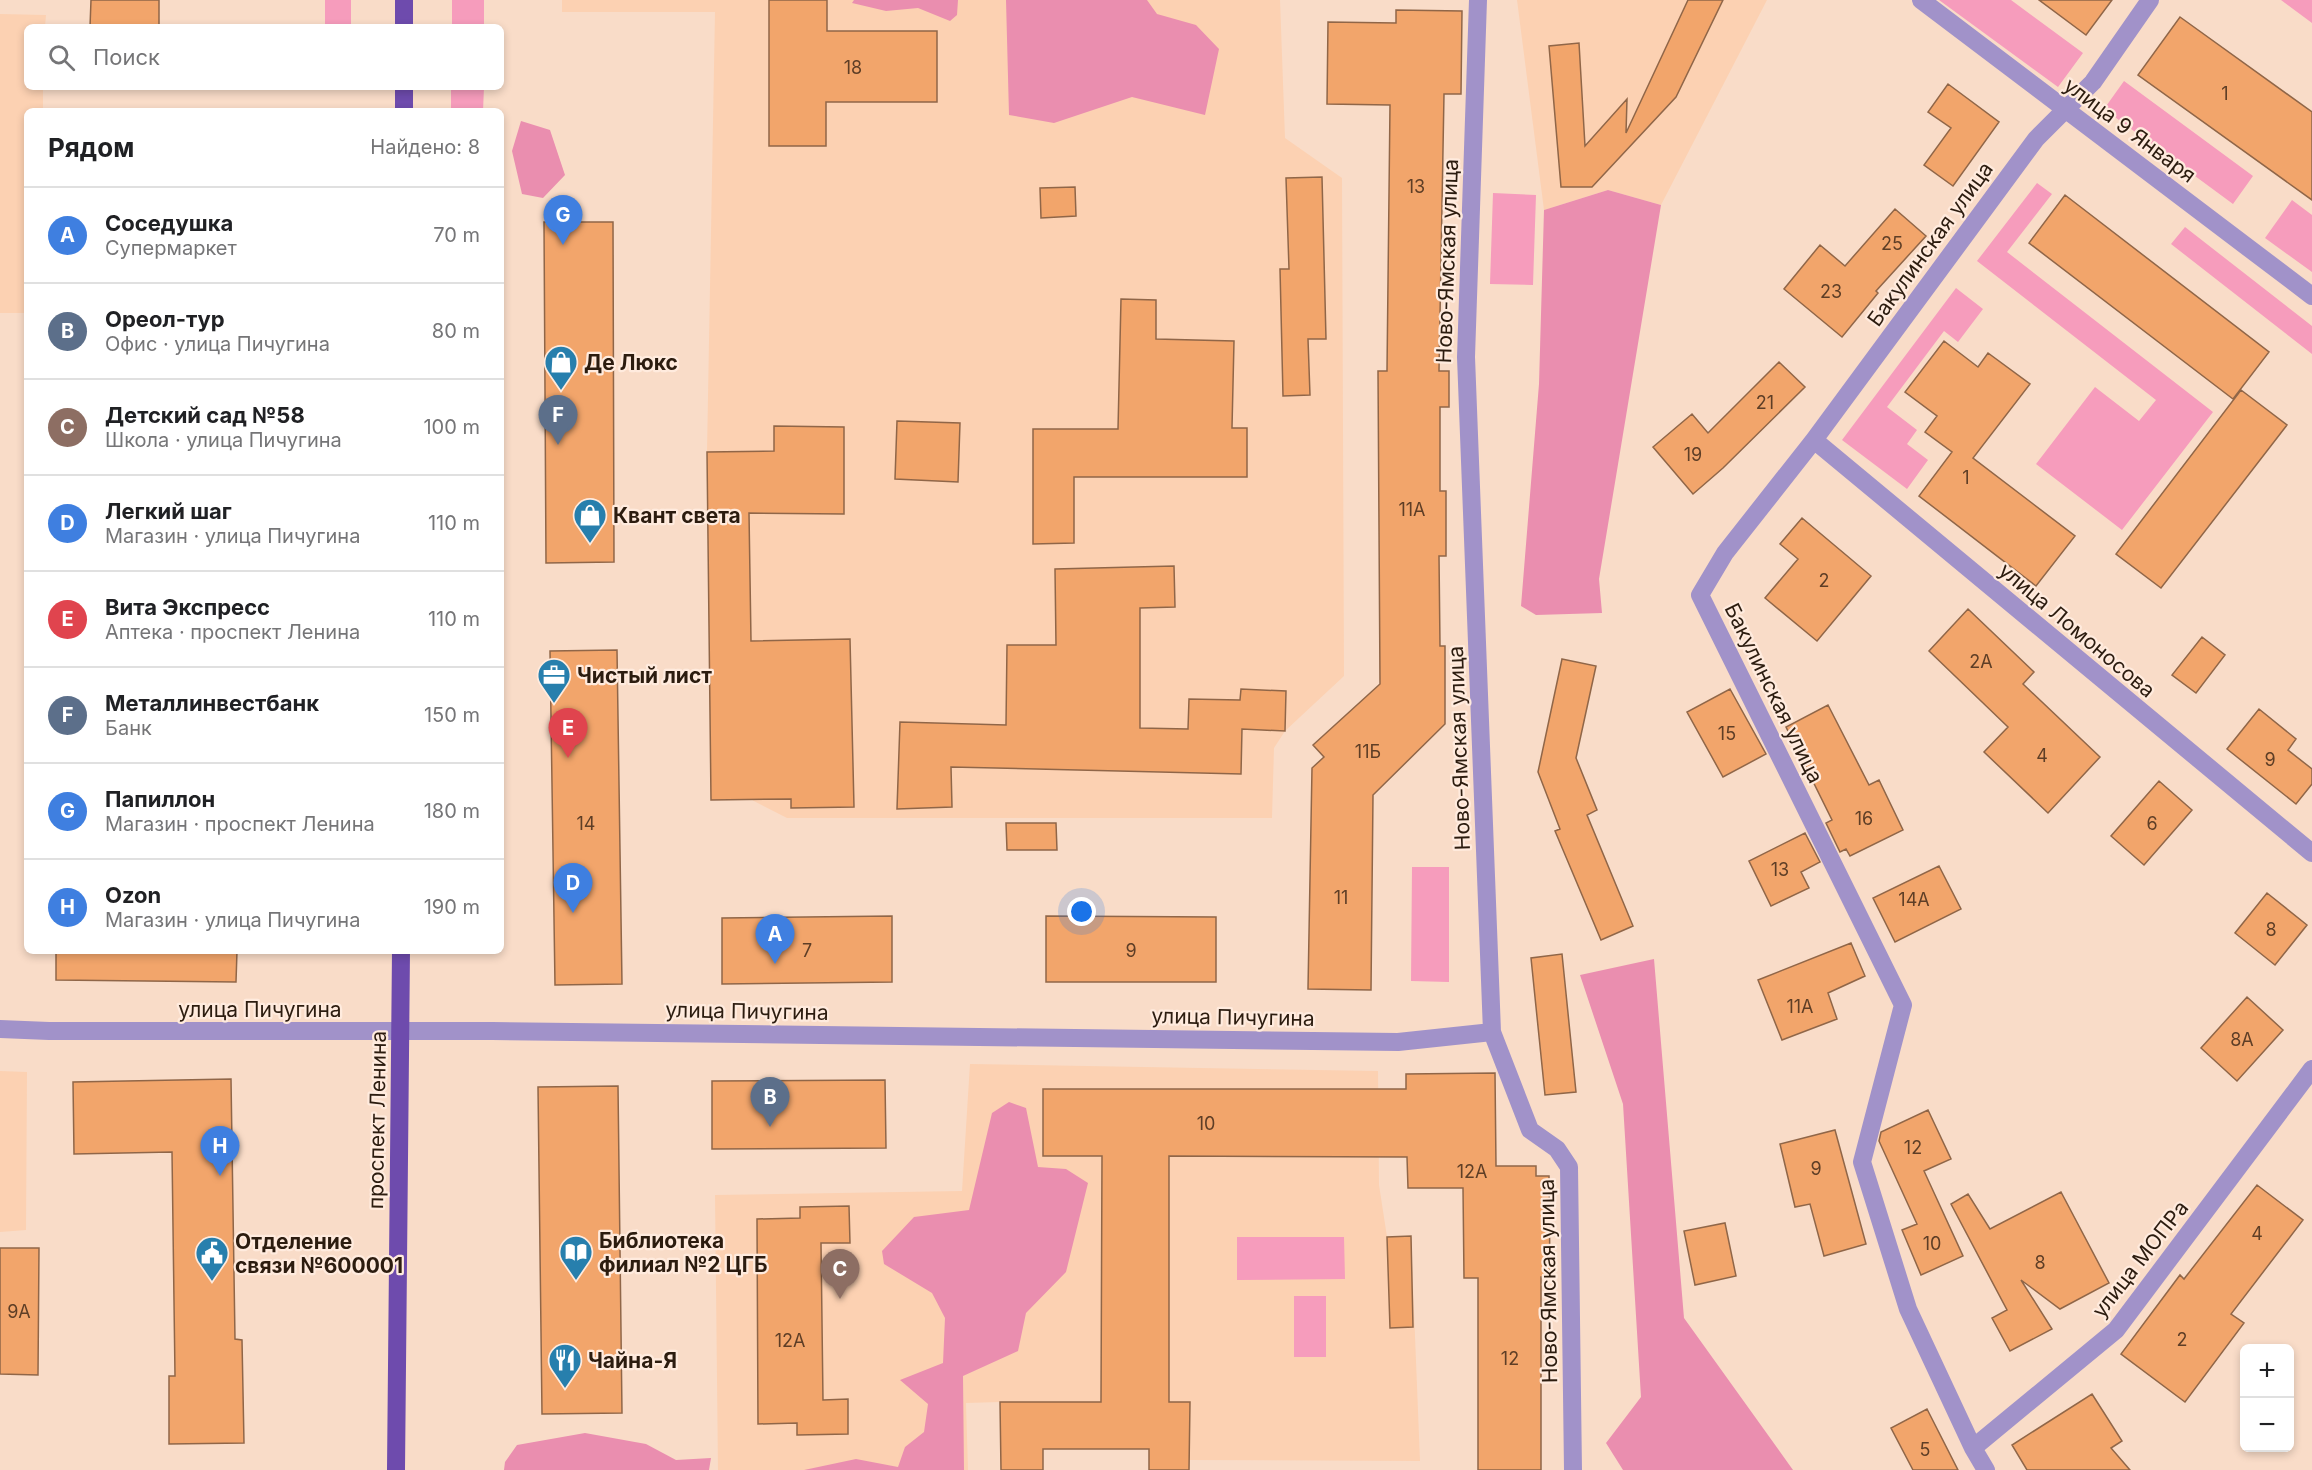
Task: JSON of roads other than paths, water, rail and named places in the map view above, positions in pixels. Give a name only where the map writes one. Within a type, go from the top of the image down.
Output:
[{"type":"main road","points":[[404,0],[404,24]]},
{"type":"main road","points":[[404,90],[404,108]]},
{"type":"main road","name":"проспект Ленина","points":[[396,1470],[401,954]]},
{"type":"street","name":"Ново-Ямская улица","points":[[1478,0],[1466,357],[1492,1032],[1530,1130],[1557,1149],[1569,1167],[1573,1470]]},
{"type":"street","name":"улица 9 Января","points":[[1921,0],[2312,296]]},
{"type":"street","name":"Бакулинская улица","points":[[1986,1470],[1973,1448],[1908,1309],[1862,1162],[1903,1005],[1700,595],[1725,554],[1814,440],[2036,139],[2093,82],[2150,0]]},
{"type":"street","name":"улица Ломоносова","points":[[1814,440],[2312,853]]},
{"type":"street","name":"улица Пичугина","points":[[0,1029],[49,1032],[401,1031],[1398,1042],[1492,1032]]},
{"type":"street","name":"улица МОПРа","points":[[1973,1448],[2116,1330],[2312,1069]]},
{"type":"place","name":"Папиллон","points":[[563,245]]},
{"type":"place","name":"Де Люкс","points":[[561,391]]},
{"type":"place","name":"Металлинвестбанк","points":[[558,445]]},
{"type":"place","name":"Квант света","points":[[590,544]]},
{"type":"place","name":"Чистый лист","points":[[554,704]]},
{"type":"place","name":"Вита Экспресс","points":[[568,758]]},
{"type":"place","name":"Легкий шаг","points":[[573,913]]},
{"type":"place","name":"Соседушка","points":[[775,964]]},
{"type":"place","name":"Ореол-тур","points":[[770,1127]]},
{"type":"place","name":"Ozon","points":[[220,1176]]},
{"type":"place","name":"Библиотека филиал №2 ЦГБ","points":[[576,1281]]},
{"type":"place","name":"Отделение связи №600001","points":[[212,1282]]},
{"type":"place","name":"Детский сад №58","points":[[840,1299]]},
{"type":"place","name":"Чайна-Я","points":[[565,1389]]}]
